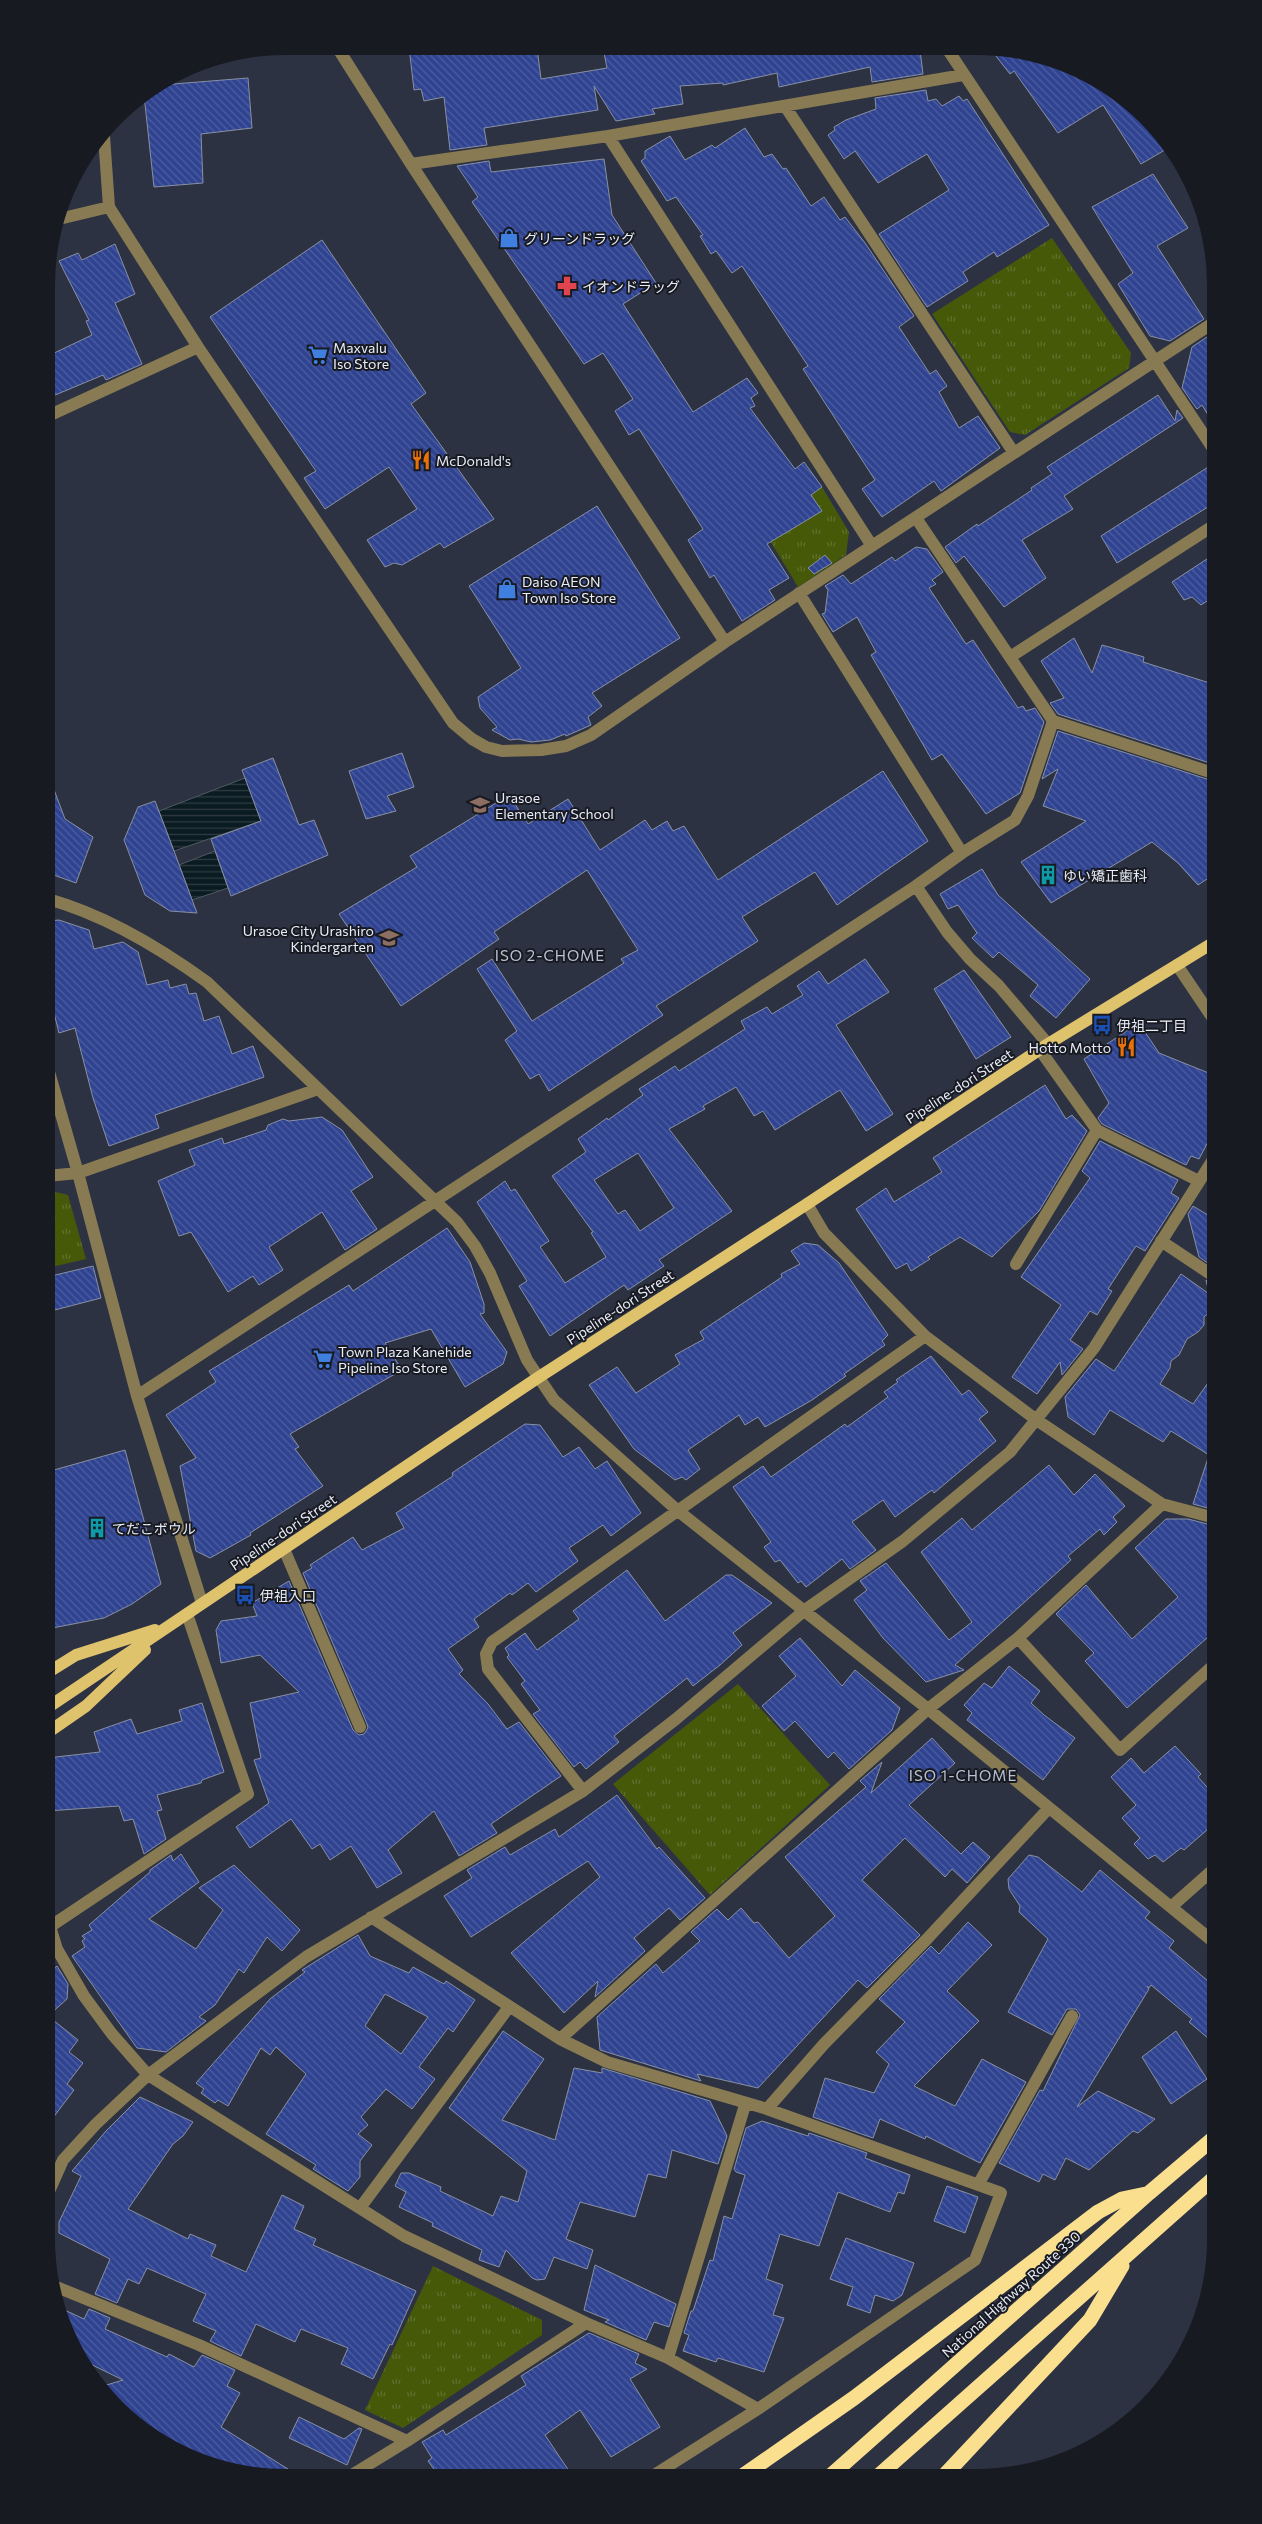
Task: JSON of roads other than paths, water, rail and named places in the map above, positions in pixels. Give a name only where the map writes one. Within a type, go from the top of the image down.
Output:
[{"type":"highway","name":"National Highway Route 330","points":[[838,2469],[1207,2144]]},
{"type":"highway","points":[[887,2469],[1207,2184]]},
{"type":"highway","points":[[752,2469],[854,2398],[1098,2212],[1122,2199],[1149,2193]]},
{"type":"highway","points":[[950,2469],[1090,2320],[1129,2254]]},
{"type":"main road","name":"Pipeline-dori Street","points":[[55,1703],[539,1377],[807,1204],[1044,1047],[1207,947]]},
{"type":"main road","points":[[55,1668],[76,1655],[170,1625]]},
{"type":"main road","points":[[55,1727],[86,1706],[170,1625]]},
{"type":"street","points":[[342,55],[411,164],[725,642]]},
{"type":"street","points":[[951,55],[1207,440]]},
{"type":"street","points":[[411,164],[608,136],[963,75]]},
{"type":"street","points":[[785,106],[1014,454]]},
{"type":"street","points":[[608,136],[872,546]]},
{"type":"street","points":[[104,143],[109,207],[198,347],[448,715],[472,740],[486,747],[520,752],[566,746],[591,735],[725,642],[1207,328]]},
{"type":"street","points":[[65,217],[109,207]]},
{"type":"street","points":[[55,413],[198,347]]},
{"type":"street","points":[[916,518],[1053,721],[1207,771]]},
{"type":"street","points":[[1010,657],[1207,530]]},
{"type":"street","points":[[800,593],[962,853]]},
{"type":"street","points":[[137,1396],[1015,820],[1028,796],[1053,721]]},
{"type":"street","points":[[916,886],[947,932],[970,959],[999,986],[1034,1025],[1044,1047],[1097,1130],[1199,1181]]},
{"type":"street","points":[[55,902],[114,926],[174,958],[207,982],[457,1222],[475,1246],[490,1273],[527,1360],[554,1400],[677,1510],[805,1610],[1207,1936]]},
{"type":"street","points":[[1177,965],[1207,1010]]},
{"type":"street","points":[[55,1175],[78,1173],[318,1089]]},
{"type":"street","points":[[55,1090],[137,1396],[202,1604]]},
{"type":"street","points":[[1016,1264],[1097,1130]]},
{"type":"street","points":[[55,2178],[63,2160],[96,2124],[148,2075],[306,1957],[583,1791],[676,1720],[805,1610],[903,1541],[1010,1452],[1038,1421],[1094,1348],[1207,1169]]},
{"type":"street","points":[[807,1204],[824,1233],[926,1336],[1038,1421],[1162,1504],[1207,1516]]},
{"type":"street","points":[[1161,1241],[1207,1271]]},
{"type":"street","points":[[583,1791],[488,1669],[486,1654],[492,1642],[926,1336]]},
{"type":"street","points":[[560,2039],[928,1709],[1018,1638],[1162,1504]]},
{"type":"street","points":[[284,1549],[360,1728]]},
{"type":"street","points":[[55,1924],[248,1794],[187,1614]]},
{"type":"street","points":[[1018,1638],[1120,1750],[1207,1671]]},
{"type":"street","points":[[767,2109],[824,2044],[927,1939],[1049,1808]]},
{"type":"street","points":[[1171,1907],[1207,1875]]},
{"type":"street","points":[[371,1917],[560,2039],[607,2062],[767,2109],[1001,2193],[975,2260],[758,2409],[664,2469]]},
{"type":"street","points":[[55,1944],[84,1996],[112,2034],[148,2075],[404,2236],[586,2323],[668,2358],[758,2409]]},
{"type":"street","points":[[360,2208],[509,2007]]},
{"type":"street","points":[[978,2185],[1072,2016]]},
{"type":"street","points":[[668,2358],[745,2104]]},
{"type":"street","points":[[60,2289],[200,2345],[407,2441]]},
{"type":"street","points":[[361,2469],[586,2323]]},
{"type":"place","name":"グリーンドラッグ","points":[[509,238]]},
{"type":"place","name":"イオンドラッグ","points":[[567,286]]},
{"type":"place","name":"Maxvalu Iso Store","points":[[318,355]]},
{"type":"place","name":"McDonald's","points":[[421,460]]},
{"type":"place","name":"Daiso AEON Town Iso Store","points":[[507,589]]},
{"type":"place","name":"Urasoe Elementary School","points":[[480,805]]},
{"type":"place","name":"ゆい矯正歯科","points":[[1048,875]]},
{"type":"place","name":"Urasoe City Urashiro Kindergarten","points":[[389,938]]},
{"type":"place","name":"伊祖二丁目","points":[[1102,1025]]},
{"type":"place","name":"Hotto Motto","points":[[1126,1047]]},
{"type":"place","name":"Town Plaza Kanehide Pipeline Iso Store","points":[[323,1359]]},
{"type":"place","name":"てだこボウル","points":[[97,1528]]},
{"type":"place","name":"伊祖入口","points":[[245,1595]]},
{"type":"district","name":"ISO 2-CHOME","points":[[550,955]]},
{"type":"district","name":"ISO 1-CHOME","points":[[963,1775]]}]
